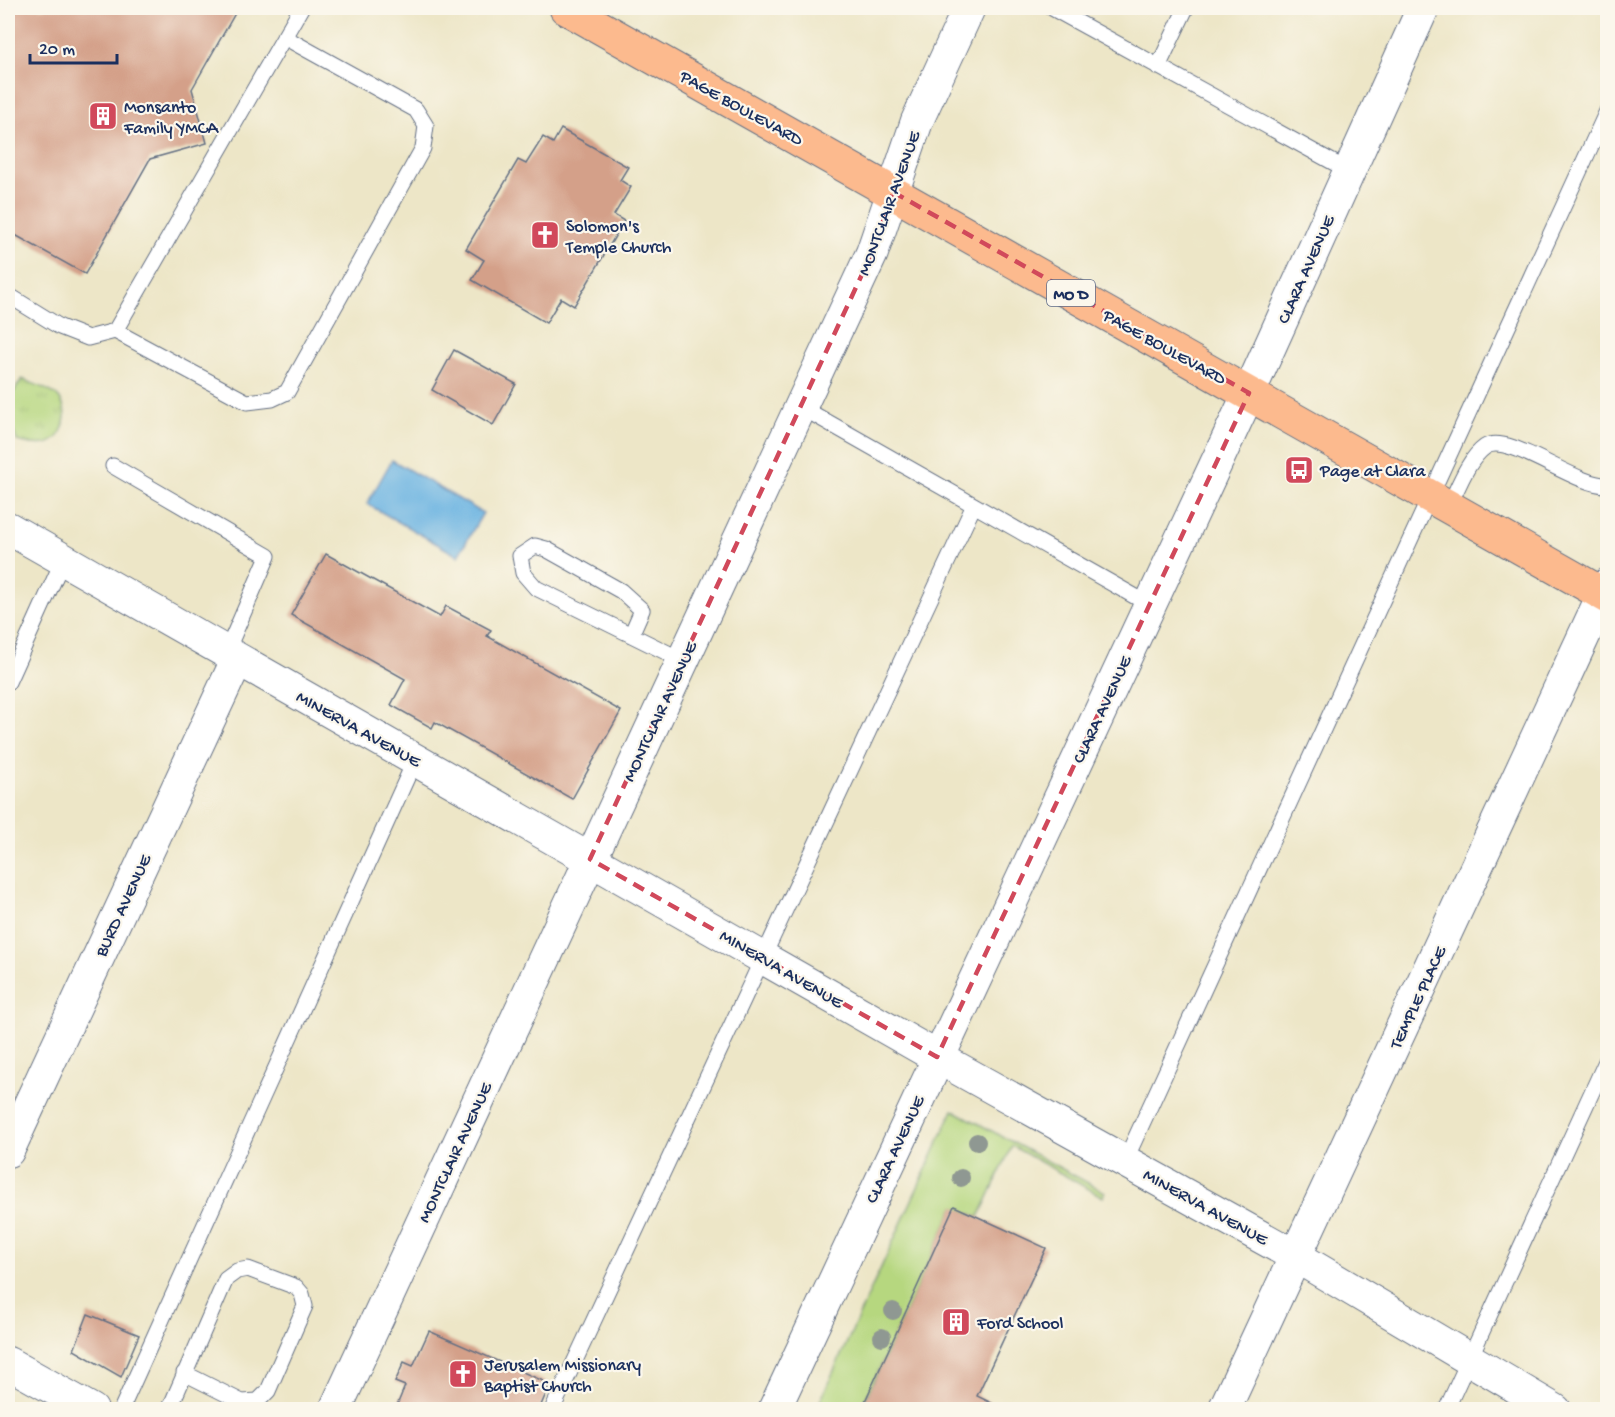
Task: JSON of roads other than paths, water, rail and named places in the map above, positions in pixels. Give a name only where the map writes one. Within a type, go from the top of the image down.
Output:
[{"type":"main road","name":"PAGE BOULEVARD","points":[[566,8],[1440,502],[1606,592]]},
{"type":"street","name":"MONTCLAIR AVENUE","points":[[335,1410],[873,253],[917,121],[969,8]]},
{"type":"street","name":"CLARA AVENUE","points":[[774,1410],[1249,393],[1423,8]]},
{"type":"street","name":"MINERVA AVENUE","points":[[8,528],[937,1057],[1297,1257],[1555,1410]]},
{"type":"street","name":"TEMPLE PLACE","points":[[1224,1410],[1606,592]]},
{"type":"street","name":"BURD AVENUE","points":[[8,1151],[231,656]]},
{"type":"street","points":[[8,1363],[92,1410]]},
{"type":"lane","points":[[116,331],[301,8]]},
{"type":"lane","points":[[1052,8],[1350,171]]},
{"type":"lane","points":[[1158,67],[1186,8]]},
{"type":"lane","points":[[8,295],[60,327],[88,338],[116,331],[246,402],[272,399],[287,392],[423,148],[426,126],[416,110],[284,37]]},
{"type":"lane","points":[[1125,1161],[1440,502],[1608,109]]},
{"type":"lane","points":[[801,407],[1150,605]]},
{"type":"lane","points":[[1440,502],[1484,448],[1492,444],[1511,446],[1580,480],[1598,486],[1608,485]]},
{"type":"lane","points":[[113,466],[268,556],[231,656]]},
{"type":"lane","points":[[552,1410],[974,505]]},
{"type":"lane","points":[[631,635],[642,610],[621,591],[546,549],[535,546],[520,556],[523,573],[536,588],[631,635],[682,660]]},
{"type":"lane","points":[[8,682],[63,560]]},
{"type":"lane","points":[[121,1410],[415,760]]},
{"type":"lane","points":[[1446,1410],[1608,1056]]},
{"type":"lane","points":[[169,1410],[184,1373],[226,1279],[237,1271],[248,1269],[296,1287],[302,1294],[305,1306],[268,1391],[258,1401],[242,1402],[184,1373]]},
{"type":"water","points":[[392,460],[483,513],[458,556],[367,504]]},
{"type":"place","name":"Monsanto Family YMCA","points":[[103,116]]},
{"type":"place","name":"Solomon's Temple Church","points":[[545,235]]},
{"type":"place","name":"Page at Clara","points":[[1299,470]]},
{"type":"place","name":"Ford School","points":[[956,1322]]},
{"type":"place","name":"Jerusalem Missionary Baptist Church","points":[[463,1374]]}]
